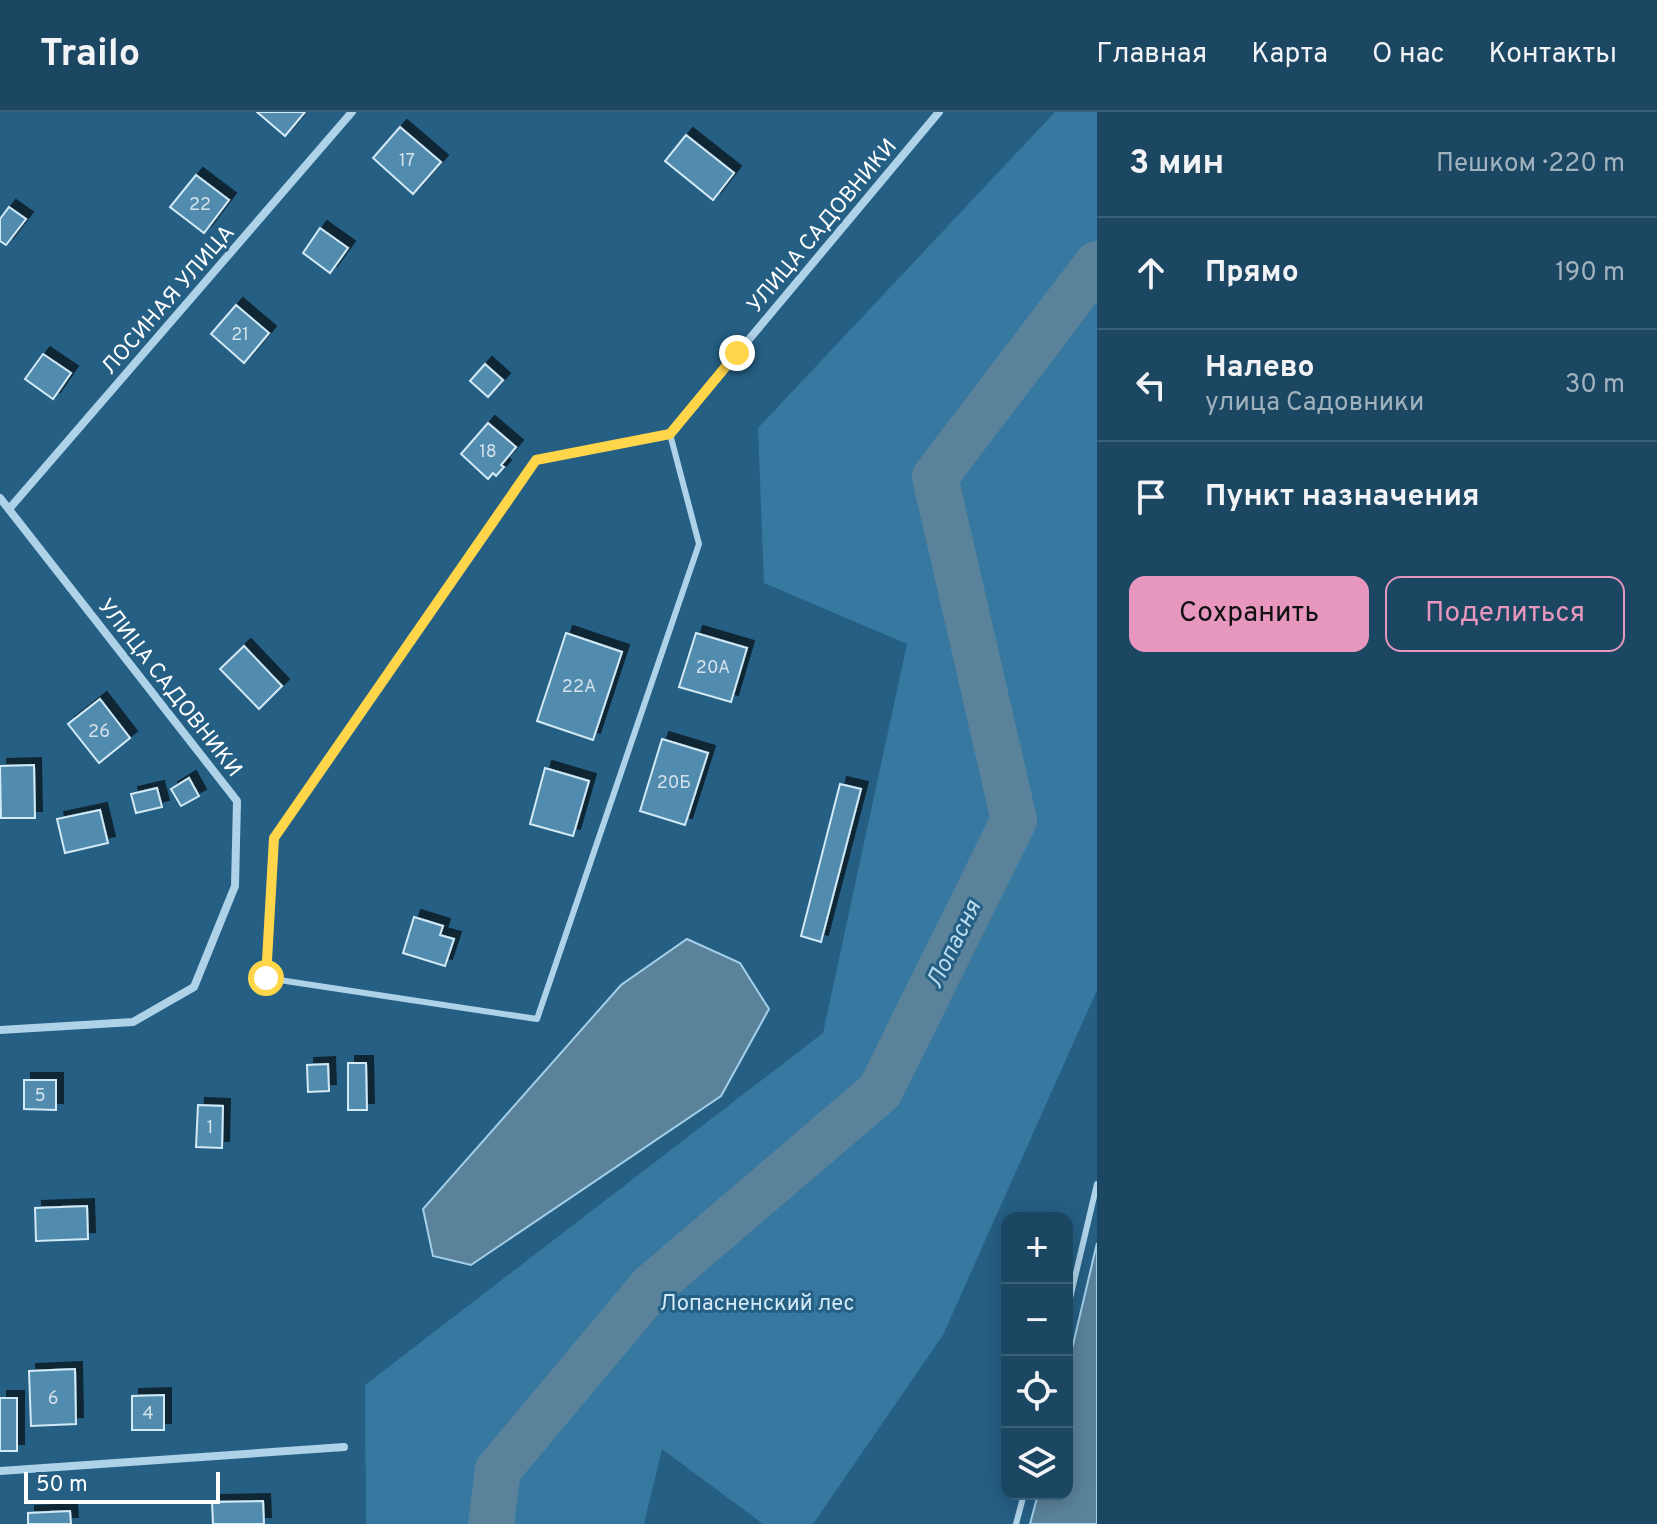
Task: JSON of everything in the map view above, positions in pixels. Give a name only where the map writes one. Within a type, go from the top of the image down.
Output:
[{"type":"street","name":"ЛОСИНАЯ УЛИЦА","points":[[9,509],[352,112]]},
{"type":"street","name":"УЛИЦА САДОВНИКИ","points":[[670,434],[939,112]]},
{"type":"street","name":"УЛИЦА САДОВНИКИ","points":[[0,498],[237,801],[235,886],[194,987],[133,1022],[0,1030]]},
{"type":"street","points":[[0,1471],[344,1447]]},
{"type":"lane","points":[[670,434],[699,544],[537,1019],[266,978],[274,838],[536,460],[670,434]]},
{"type":"lane","points":[[1073,1286],[1097,1184]]},
{"type":"lane","points":[[1016,1524],[1022,1500]]},
{"type":"green space","name":"Лопасненский лес","points":[[1055,112],[1097,112],[1097,990],[943,1335],[813,1524],[763,1524],[662,1449],[644,1524],[366,1524],[365,1385],[823,1033],[907,644],[764,583],[758,428]]},
{"type":"shaded area","points":[[687,939],[740,963],[769,1009],[721,1096],[471,1265],[433,1256],[423,1209],[621,985]]},
{"type":"shaded area","points":[[1097,1243],[1097,1524],[1030,1524],[1036,1500],[1073,1500],[1073,1345]]},
{"type":"building","points":[[257,112],[305,112],[285,136]]},
{"type":"building","points":[[400,127],[441,162],[413,194],[373,158]]},
{"type":"building","points":[[686,135],[734,173],[713,200],[665,161]]},
{"type":"building","points":[[196,175],[229,200],[204,233],[170,207]]},
{"type":"building","points":[[9,207],[26,219],[6,245],[0,241],[0,219]]},
{"type":"building","points":[[320,228],[348,248],[330,273],[303,253]]},
{"type":"building","points":[[236,305],[269,333],[244,363],[211,334]]},
{"type":"building","points":[[43,354],[71,373],[53,399],[25,379]]},
{"type":"building","points":[[485,364],[503,380],[488,397],[470,381]]},
{"type":"building","points":[[488,423],[516,447],[501,465],[504,467],[488,479],[461,454]]},
{"type":"building","points":[[566,633],[622,652],[593,740],[537,721]]},
{"type":"building","points":[[696,633],[747,648],[731,702],[679,687]]},
{"type":"building","points":[[244,646],[282,686],[259,709],[220,669]]},
{"type":"building","points":[[100,699],[130,738],[99,763],[68,724]]},
{"type":"building","points":[[662,739],[708,753],[685,825],[640,811]]},
{"type":"building","points":[[34,765],[35,818],[1,818],[0,766]]},
{"type":"building","points":[[545,768],[589,781],[573,836],[530,824]]},
{"type":"building","points":[[189,778],[199,796],[181,806],[171,789]]},
{"type":"building","points":[[840,784],[861,789],[821,942],[801,936]]},
{"type":"building","points":[[157,788],[162,807],[136,813],[131,794]]},
{"type":"building","points":[[100,810],[108,843],[65,853],[57,819]]},
{"type":"building","points":[[414,917],[443,926],[440,935],[454,939],[445,966],[403,953]]},
{"type":"building","points":[[348,1063],[366,1063],[367,1110],[348,1110]]},
{"type":"building","points":[[328,1064],[329,1091],[308,1092],[307,1065]]},
{"type":"building","points":[[24,1080],[56,1080],[56,1110],[24,1109]]},
{"type":"building","points":[[198,1105],[223,1106],[222,1148],[196,1147]]},
{"type":"building","points":[[87,1206],[88,1239],[36,1241],[35,1208]]},
{"type":"building","points":[[75,1369],[76,1424],[31,1426],[29,1371]]},
{"type":"building","points":[[164,1395],[164,1430],[132,1430],[132,1396]]},
{"type":"building","points":[[0,1398],[17,1398],[17,1451],[0,1451]]},
{"type":"building","points":[[263,1501],[264,1524],[213,1524],[212,1502]]},
{"type":"building","points":[[70,1511],[71,1524],[28,1524],[28,1513]]},
{"type":"waterway","name":"Лопасня","points":[[491,1524],[498,1470],[651,1287],[880,1091],[1014,820],[935,477],[1097,264]]},
{"type":"route","points":[[266,978],[274,838],[536,460],[670,434],[737,353]]}]
